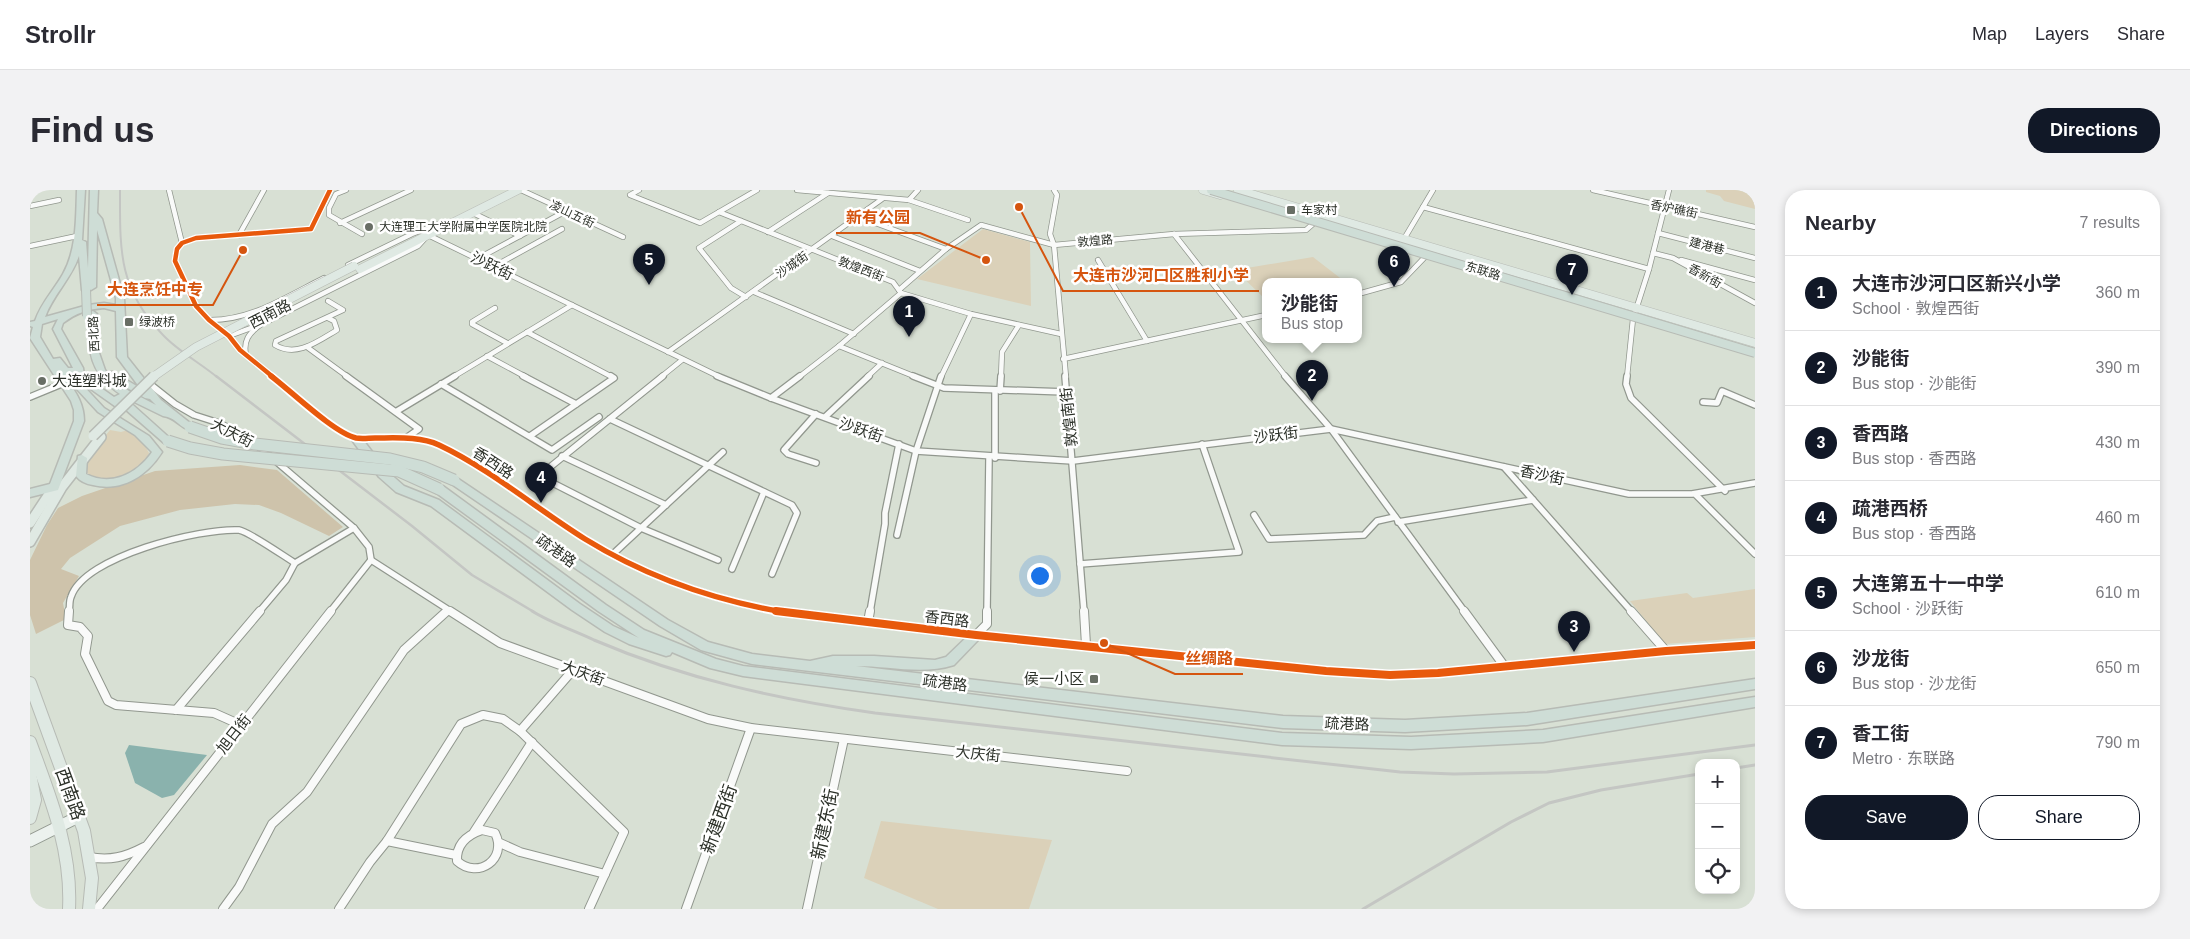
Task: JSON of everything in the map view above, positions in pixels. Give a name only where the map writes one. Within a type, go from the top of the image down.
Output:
[{"type":"highway","name":"西北路","points":[[81,190],[80,217],[89,289],[89,364],[97,377],[132,411],[168,441]]},
{"type":"highway","name":"西北路","points":[[89,289],[94,190]]},
{"type":"highway","name":"东联路","points":[[1211,190],[1755,354]]},
{"type":"highway","name":"东联路","points":[[1228,190],[1755,345]]},
{"type":"highway","points":[[93,212],[98,219],[120,298],[122,356],[158,402]]},
{"type":"highway","points":[[30,493],[54,487],[79,421],[76,401],[33,336],[34,324],[41,311],[73,264],[80,217]]},
{"type":"highway","points":[[34,324],[78,310],[111,305],[120,309]]},
{"type":"highway","points":[[78,310],[59,322],[58,329],[78,368],[80,377]]},
{"type":"highway","name":"西北路","points":[[90,315],[98,365],[104,374],[125,394],[190,427]]},
{"type":"highway","points":[[43,349],[132,414],[150,431],[168,441],[190,448],[224,454],[399,471],[439,489],[602,608],[640,633],[714,664]]},
{"type":"highway","points":[[57,360],[77,385],[102,410],[151,442],[156,452],[152,462],[138,474],[122,481],[103,484],[89,482],[81,476],[82,458]]},
{"type":"highway","points":[[98,365],[158,402],[190,427]]},
{"type":"highway","name":"疏港路","points":[[190,427],[207,434],[243,443],[342,452],[400,460],[433,469],[454,480],[626,599],[705,646],[752,659],[1283,722],[1405,726],[1527,720],[1755,684]]},
{"type":"highway","points":[[356,438],[383,474],[400,489],[435,503],[576,607],[609,629],[633,640],[743,671],[1282,739],[1411,743],[1543,736],[1755,702]]},
{"type":"highway","points":[[803,666],[832,661],[874,661],[935,665],[950,661],[976,635]]},
{"type":"main road","name":"西南路","points":[[32,515],[97,436],[154,382],[182,362],[222,338],[506,190]]},
{"type":"main road","name":"西南路","points":[[357,268],[520,190]]},
{"type":"main road","points":[[1203,190],[1755,354]]},
{"type":"main road","points":[[1238,190],[1755,345]]},
{"type":"main road","name":"西南路","points":[[30,542],[41,521],[97,436]]},
{"type":"main road","name":"西南路","points":[[30,683],[84,831],[92,878],[89,909]]},
{"type":"main road","name":"西南路","points":[[31,744],[65,842],[72,887],[69,909]]},
{"type":"main road","points":[[30,818],[35,800],[30,774],[31,744]]},
{"type":"street","points":[[169,190],[182,243]]},
{"type":"street","points":[[239,235],[264,190]]},
{"type":"street","points":[[218,327],[208,320],[196,306],[175,260],[177,249],[182,243],[196,238],[312,229],[330,190]]},
{"type":"street","points":[[346,190],[336,194],[329,208],[329,215],[362,234]]},
{"type":"street","points":[[340,223],[411,190]]},
{"type":"street","name":"凌山五街","points":[[520,190],[623,237]]},
{"type":"street","points":[[639,190],[630,194],[700,223],[757,190]]},
{"type":"street","points":[[797,190],[909,200],[968,220]]},
{"type":"street","points":[[909,200],[918,190]]},
{"type":"street","name":"敦煌南街","points":[[1054,190],[1056,195],[1050,234],[1054,245],[1073,460],[1086,645]]},
{"type":"street","points":[[1404,239],[1433,190]]},
{"type":"street","name":"香炉礁街","points":[[1593,190],[1755,227]]},
{"type":"street","points":[[1669,190],[1649,269],[1633,319],[1626,384],[1631,398],[1725,491]]},
{"type":"street","points":[[768,232],[828,194]]},
{"type":"street","name":"沙城街","points":[[668,352],[882,199]]},
{"type":"street","points":[[30,206],[59,200]]},
{"type":"street","points":[[1423,207],[1649,269]]},
{"type":"street","points":[[477,259],[566,211]]},
{"type":"street","name":"敦煌西街","points":[[719,212],[893,282],[900,292],[971,314],[1061,334]]},
{"type":"street","points":[[473,213],[520,236]]},
{"type":"street","points":[[859,217],[946,249]]},
{"type":"street","points":[[741,221],[699,248],[730,288],[746,297]]},
{"type":"street","points":[[208,320],[226,321],[246,316],[412,234],[438,224]]},
{"type":"street","name":"敦煌路","points":[[900,292],[920,270],[980,225],[1054,245],[1174,234],[1306,230],[1314,224]]},
{"type":"street","points":[[494,267],[562,229]]},
{"type":"street","points":[[1174,234],[1291,383],[1331,428],[1396,520],[1505,667]]},
{"type":"street","name":"建港巷","points":[[1658,234],[1755,258]]},
{"type":"street","points":[[229,336],[260,325],[418,246],[428,235]]},
{"type":"street","name":"沙跃街","points":[[428,235],[682,360],[771,398],[916,451],[992,458],[1073,460],[1331,428]]},
{"type":"street","points":[[30,246],[77,236]]},
{"type":"street","points":[[832,236],[920,270]]},
{"type":"street","name":"香新街","points":[[1653,253],[1673,258],[1755,303]]},
{"type":"street","points":[[1362,293],[1401,282],[1425,257]]},
{"type":"street","points":[[1673,258],[1755,280]]},
{"type":"street","points":[[1098,260],[1147,341]]},
{"type":"street","points":[[754,292],[854,334]]},
{"type":"street","points":[[771,398],[854,334],[900,292]]},
{"type":"street","points":[[328,301],[343,310],[328,318]]},
{"type":"street","points":[[396,412],[572,305]]},
{"type":"street","points":[[495,308],[472,322],[472,324],[508,344]]},
{"type":"street","points":[[897,535],[916,451],[937,385],[971,314]]},
{"type":"street","points":[[229,336],[246,316]]},
{"type":"street","points":[[1063,359],[1262,316]]},
{"type":"street","points":[[322,318],[328,318],[334,321],[337,330],[307,347],[289,350],[275,345],[276,341],[322,318]]},
{"type":"street","points":[[246,355],[245,340],[260,325]]},
{"type":"street","points":[[976,635],[987,624],[992,458],[1002,352],[1019,325]]},
{"type":"street","name":"香西路","points":[[218,327],[246,355],[337,428],[356,438],[406,438],[437,444],[469,462],[586,539],[636,567],[680,585],[726,599],[781,612],[976,635],[1326,670],[1390,674],[1438,674],[1666,651],[1755,645]]},
{"type":"street","points":[[527,332],[604,371],[614,378],[530,436]]},
{"type":"street","points":[[839,346],[944,388],[1066,392]]},
{"type":"street","points":[[307,347],[419,428],[406,438]]},
{"type":"street","points":[[487,356],[576,404]]},
{"type":"street","points":[[682,360],[539,476],[641,528],[718,560]]},
{"type":"street","points":[[825,418],[882,363]]},
{"type":"street","name":"大庆街","points":[[131,369],[175,404],[194,415],[219,423],[250,439],[354,528],[369,547],[371,560],[500,643],[708,719],[751,728],[1127,771]]},
{"type":"street","points":[[30,397],[64,383]]},
{"type":"street","points":[[441,384],[552,450],[599,417]]},
{"type":"street","points":[[1703,402],[1718,403],[1722,391],[1740,397],[1745,402],[1755,405]]},
{"type":"street","points":[[816,414],[784,450],[788,454],[816,464]]},
{"type":"street","points":[[610,419],[792,505],[797,513],[772,574]]},
{"type":"street","name":"香沙街","points":[[1331,428],[1629,494],[1661,496],[1696,495],[1725,491],[1755,483]]},
{"type":"street","points":[[868,622],[885,513],[899,444]]},
{"type":"street","points":[[1080,564],[1238,552],[1202,444]]},
{"type":"street","points":[[613,554],[722,452]]},
{"type":"street","points":[[562,456],[666,505]]},
{"type":"street","points":[[1504,467],[1666,651]]},
{"type":"street","points":[[732,569],[764,492]]},
{"type":"street","points":[[1696,495],[1755,554]]},
{"type":"street","points":[[1254,515],[1269,539],[1364,534],[1377,521],[1396,520],[1533,500]]},
{"type":"street","points":[[176,710],[286,580],[295,563],[354,528]]},
{"type":"street","points":[[241,725],[214,713],[116,705],[108,701],[85,654],[88,636],[80,627],[68,625],[71,596],[82,582],[99,567],[136,551],[182,536],[241,530],[295,563]]},
{"type":"street","name":"旭日街","points":[[97,909],[371,560]]},
{"type":"street","points":[[223,909],[239,887],[272,824],[307,792],[404,650],[448,610]]},
{"type":"street","points":[[520,731],[573,670]]},
{"type":"street","points":[[339,909],[370,862],[387,841],[460,724],[483,715],[503,719],[520,731],[624,832],[589,909]]},
{"type":"street","name":"新建西街","points":[[686,909],[751,728]]},
{"type":"street","name":"新建东街","points":[[807,909],[844,740]]},
{"type":"street","points":[[500,843],[497,856],[479,869],[466,869],[461,866],[456,855],[461,842],[474,832],[532,742]]},
{"type":"street","points":[[30,841],[78,816]]},
{"type":"street","points":[[474,832],[482,830],[494,832],[500,843],[520,852],[605,874]]},
{"type":"street","points":[[387,841],[456,855]]},
{"type":"street","points":[[89,857],[106,861],[125,857],[147,845]]},
{"type":"shaded area","points":[[1706,190],[1755,190],[1755,209],[1724,201],[1720,196],[1706,192]]},
{"type":"shaded area","points":[[983,229],[1030,242],[1031,306],[917,279]]},
{"type":"shaded area","points":[[1313,257],[1340,278],[1262,278],[1262,296],[1235,270]]},
{"type":"shaded area","points":[[110,430],[121,432],[128,430],[145,446],[149,453],[141,466],[131,473],[117,479],[102,480],[95,478],[84,469],[90,455]]},
{"type":"shaded area","points":[[240,465],[277,470],[343,527],[329,536],[281,513],[259,505],[235,504],[180,510],[120,526],[70,558],[61,569],[79,576],[63,603],[66,619],[36,634],[30,615],[30,560],[47,525],[58,508],[82,496],[155,471]]},
{"type":"shaded area","points":[[1755,589],[1755,637],[1665,644],[1630,601],[1687,593],[1693,598]]},
{"type":"shaded area","points":[[881,821],[1052,840],[1029,909],[938,909],[864,878]]},
{"type":"water","points":[[129,745],[207,755],[174,795],[162,798],[135,783],[125,753]]},
{"type":"railway","points":[[120,190],[122,250],[125,268],[137,301],[148,318],[169,341],[217,377]]},
{"type":"railway","points":[[216,376],[412,526],[472,575],[534,612]]},
{"type":"railway","points":[[532,611],[554,623],[594,640],[663,666],[732,686],[803,701],[875,713],[1400,772],[1454,774],[1547,772],[1755,745]]},
{"type":"railway","points":[[1740,767],[1755,765]]},
{"type":"railway","points":[[1363,909],[1511,822],[1549,803],[1601,790],[1695,775]]},
{"type":"cycle path","points":[[330,190],[311,229],[196,238],[182,243],[177,249],[175,261],[196,306],[209,320],[229,336],[240,350],[337,429],[356,438],[406,438],[437,444],[469,462],[586,539],[636,567],[681,585],[725,599],[781,612],[976,635],[1326,671],[1390,675],[1438,673],[1666,651],[1755,645]]},
{"type":"place","name":"大连市沙河口区胜利小学","points":[[1019,207]]},
{"type":"place","name":"车家村","points":[[1291,210]]},
{"type":"place","name":"大连理工大学附属中学医院北院","points":[[369,227]]},
{"type":"place","name":"大连烹饪中专","points":[[243,250]]},
{"type":"place","name":"新有公园","points":[[986,260]]},
{"type":"place","name":"大连第五十一中学","points":[[649,285]]},
{"type":"place","name":"沙龙街","points":[[1394,287]]},
{"type":"place","name":"香工街","points":[[1572,295]]},
{"type":"place","name":"绿波桥","points":[[129,322]]},
{"type":"place","name":"大连市沙河口区新兴小学","points":[[909,337]]},
{"type":"place","name":"大连塑料城","points":[[42,381]]},
{"type":"place","name":"沙能街","points":[[1312,401]]},
{"type":"place","name":"疏港西桥","points":[[541,503]]},
{"type":"place","name":"丝绸路","points":[[1104,643]]},
{"type":"place","name":"香西路","points":[[1574,652]]},
{"type":"place","name":"侯一小区","points":[[1094,679]]}]
